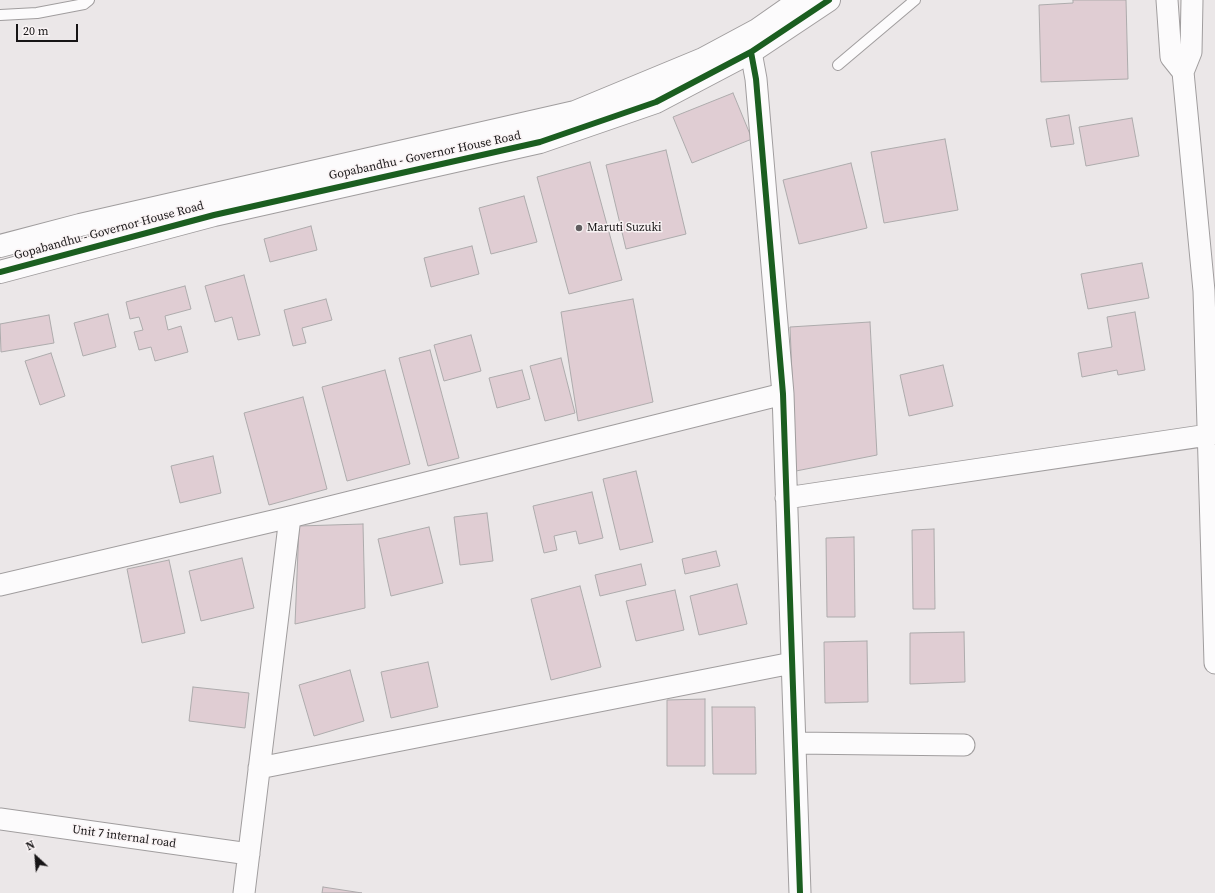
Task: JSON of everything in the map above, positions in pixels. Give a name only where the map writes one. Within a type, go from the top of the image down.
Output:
[{"type":"street","name":"Gopabandhu - Governor House Road","points":[[0,246],[88,223],[575,112],[703,59],[757,30],[800,0]]},
{"type":"street","name":"Gopabandhu - Governor House Road","points":[[0,272],[214,215],[540,142],[656,102],[751,52],[829,0]]},
{"type":"street","points":[[1167,0],[1171,57],[1183,72]]},
{"type":"street","points":[[1192,0],[1191,52],[1183,72],[1209,290],[1215,663]]},
{"type":"street","points":[[751,52],[756,79],[783,394],[800,893]]},
{"type":"street","points":[[0,585],[290,517],[783,394]]},
{"type":"street","points":[[786,498],[1212,435]]},
{"type":"street","points":[[244,893],[290,517]]},
{"type":"street","points":[[259,768],[792,664]]},
{"type":"street","points":[[795,743],[964,745]]},
{"type":"street","name":"Unit 7 internal road","points":[[0,819],[249,854]]},
{"type":"lane","points":[[0,15],[38,13],[84,4],[90,0]]},
{"type":"lane","points":[[838,65],[915,0]]},
{"type":"building","points":[[1073,0],[1126,0],[1128,79],[1041,82],[1039,5],[1073,3]]},
{"type":"building","points":[[733,93],[752,139],[692,163],[673,117]]},
{"type":"building","points":[[1069,115],[1074,144],[1051,147],[1046,119]]},
{"type":"building","points":[[1132,118],[1139,156],[1086,166],[1079,127]]},
{"type":"building","points":[[945,139],[958,210],[884,223],[871,152]]},
{"type":"building","points":[[666,150],[686,234],[626,249],[606,165]]},
{"type":"building","name":"Maruti Suzuki","points":[[590,162],[622,280],[569,294],[537,177]]},
{"type":"building","points":[[851,163],[867,228],[799,244],[783,180]]},
{"type":"building","points":[[524,196],[537,242],[491,254],[479,208]]},
{"type":"building","points":[[311,226],[317,250],[270,262],[264,239]]},
{"type":"building","points":[[472,246],[479,274],[431,287],[424,258]]},
{"type":"building","points":[[1142,263],[1149,298],[1088,309],[1081,274]]},
{"type":"building","points":[[244,275],[260,335],[238,340],[232,317],[215,322],[205,286]]},
{"type":"building","points":[[185,286],[191,309],[165,316],[168,330],[181,326],[188,352],[155,361],[151,347],[139,350],[134,332],[143,330],[139,317],[130,319],[126,302]]},
{"type":"building","points":[[326,299],[332,320],[302,328],[306,343],[293,346],[284,310]]},
{"type":"building","points":[[633,299],[653,402],[578,421],[561,312]]},
{"type":"building","points":[[1135,312],[1145,370],[1118,375],[1117,370],[1082,377],[1078,353],[1112,347],[1107,317]]},
{"type":"building","points":[[108,314],[116,347],[83,356],[74,323]]},
{"type":"building","points":[[49,315],[54,343],[1,352],[0,324]]},
{"type":"building","points":[[870,322],[877,455],[796,471],[790,327]]},
{"type":"building","points":[[471,335],[481,371],[444,381],[434,345]]},
{"type":"building","points":[[430,350],[459,458],[428,466],[399,358]]},
{"type":"building","points":[[51,353],[65,396],[40,405],[25,361]]},
{"type":"building","points":[[561,358],[575,413],[545,421],[530,366]]},
{"type":"building","points":[[943,365],[953,406],[909,416],[900,375]]},
{"type":"building","points":[[385,370],[410,464],[347,481],[322,387]]},
{"type":"building","points":[[522,370],[530,399],[497,408],[489,378]]},
{"type":"building","points":[[303,397],[327,489],[269,505],[244,413]]},
{"type":"building","points":[[213,456],[221,493],[180,503],[171,466]]},
{"type":"building","points":[[636,471],[653,542],[620,550],[603,479]]},
{"type":"building","points":[[592,492],[603,538],[579,544],[576,531],[554,536],[557,550],[544,553],[533,506]]},
{"type":"building","points":[[487,513],[493,561],[460,565],[454,517]]},
{"type":"building","points":[[363,524],[365,608],[295,624],[299,526]]},
{"type":"building","points":[[429,527],[443,583],[391,596],[378,539]]},
{"type":"building","points":[[934,529],[935,609],[913,609],[912,530]]},
{"type":"building","points":[[854,537],[855,617],[827,617],[826,538]]},
{"type":"building","points":[[716,551],[720,566],[685,574],[682,559]]},
{"type":"building","points":[[242,558],[254,608],[201,621],[189,571]]},
{"type":"building","points":[[169,560],[185,633],[142,643],[127,569]]},
{"type":"building","points":[[641,564],[646,585],[600,596],[595,575]]},
{"type":"building","points":[[737,584],[747,624],[699,635],[690,596]]},
{"type":"building","points":[[580,586],[601,667],[551,680],[531,599]]},
{"type":"building","points":[[675,590],[684,630],[636,641],[626,601]]},
{"type":"building","points":[[964,632],[965,682],[910,684],[910,633]]},
{"type":"building","points":[[867,641],[868,702],[825,703],[824,642]]},
{"type":"building","points":[[428,662],[438,707],[391,718],[381,672]]},
{"type":"building","points":[[350,670],[364,721],[314,736],[299,685]]},
{"type":"building","points":[[193,687],[249,693],[245,728],[189,721]]},
{"type":"building","points":[[705,699],[705,766],[667,766],[667,700]]},
{"type":"building","points":[[712,707],[755,707],[756,774],[713,774]]},
{"type":"building","points":[[323,887],[362,893],[322,893]]},
{"type":"cycle path","points":[[0,272],[214,215],[540,142],[656,102],[751,52],[829,0]]},
{"type":"cycle path","points":[[751,52],[756,79],[783,394],[800,893]]},
{"type":"place","name":"Maruti Suzuki","points":[[579,228]]}]
